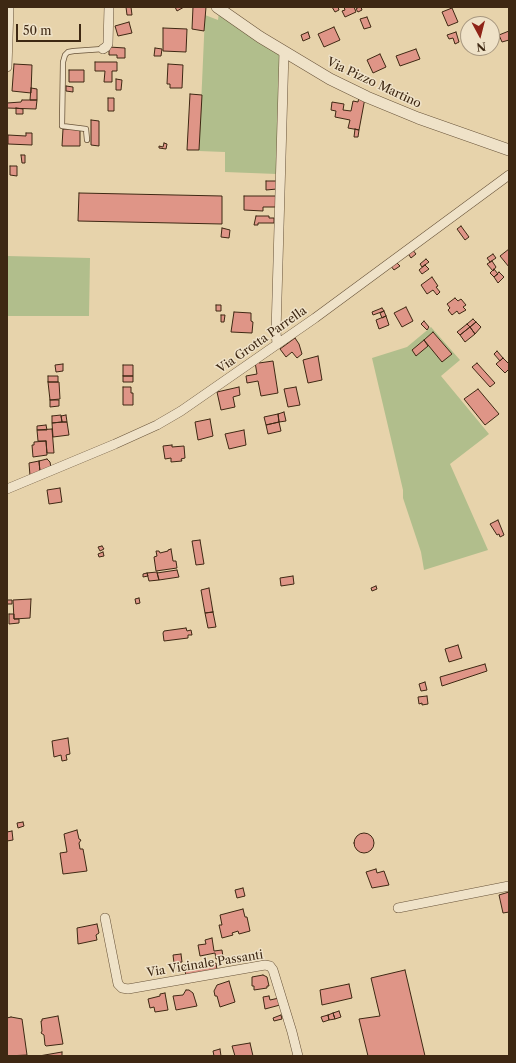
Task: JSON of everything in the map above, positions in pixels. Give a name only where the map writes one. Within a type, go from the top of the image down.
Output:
[{"type":"street","points":[[7,67],[10,7]]},
{"type":"street","points":[[104,49],[108,44],[109,7]]},
{"type":"street","name":"Via Pizzo Martino","points":[[217,7],[260,37],[330,79],[367,97],[426,121],[509,150]]},
{"type":"street","points":[[277,344],[276,332],[284,52]]},
{"type":"street","name":"Via Grotta Parrella","points":[[7,489],[115,444],[157,425],[181,411],[277,344],[509,175]]},
{"type":"street","points":[[398,908],[509,886]]},
{"type":"street","name":"Via Vicinale Passanti","points":[[105,918],[118,984],[122,988],[128,989],[265,965],[270,966],[273,970],[298,1056]]},
{"type":"lane","points":[[87,140],[86,129],[62,126],[64,55],[68,52],[74,51],[104,49]]},
{"type":"green space","points":[[219,12],[280,54],[277,174],[225,172],[225,152],[199,151],[205,15],[218,20]]},
{"type":"green space","points":[[7,256],[90,258],[89,316],[7,316]]},
{"type":"green space","points":[[431,327],[460,360],[441,376],[489,434],[450,464],[488,550],[424,570],[421,552],[403,498],[403,490],[372,358],[407,347]]},
{"type":"building","points":[[126,7],[131,7],[132,15],[127,15]]},
{"type":"building","points":[[175,7],[184,7],[177,11]]},
{"type":"building","points":[[193,7],[206,7],[204,31],[192,29]]},
{"type":"building","points":[[332,7],[338,7],[339,10],[335,12]]},
{"type":"building","points":[[344,7],[354,7],[356,12],[345,17],[342,11],[345,10]]},
{"type":"building","points":[[361,7],[362,10],[358,12],[356,9]]},
{"type":"building","points":[[452,8],[458,22],[448,26],[442,12]]},
{"type":"building","points":[[367,17],[371,27],[364,29],[360,19]]},
{"type":"building","points":[[129,22],[132,33],[118,36],[115,26]]},
{"type":"building","points":[[334,27],[340,40],[324,47],[318,34]]},
{"type":"building","points":[[163,28],[187,29],[186,52],[163,51]]},
{"type":"building","points":[[509,31],[509,40],[502,42],[500,35]]},
{"type":"building","points":[[308,32],[310,38],[303,41],[301,35]]},
{"type":"building","points":[[456,32],[459,42],[455,44],[453,38],[449,39],[447,35]]},
{"type":"building","points":[[109,47],[125,48],[125,58],[117,58],[117,55],[109,55]]},
{"type":"building","points":[[155,48],[162,49],[161,56],[154,56]]},
{"type":"building","points":[[416,49],[420,59],[400,66],[396,56]]},
{"type":"building","points":[[380,54],[386,67],[373,73],[367,60]]},
{"type":"building","points":[[95,62],[117,62],[117,71],[112,71],[112,82],[104,82],[105,71],[95,71]]},
{"type":"building","points":[[14,64],[32,65],[31,93],[12,91]]},
{"type":"building","points":[[168,64],[183,65],[182,88],[170,88],[170,84],[167,84]]},
{"type":"building","points":[[69,70],[84,70],[84,82],[69,82]]},
{"type":"building","points":[[116,79],[122,80],[121,90],[116,90]]},
{"type":"building","points":[[66,86],[73,87],[73,92],[66,91]]},
{"type":"building","points":[[31,88],[37,89],[37,100],[30,100]]},
{"type":"building","points":[[190,94],[202,95],[199,150],[187,150]]},
{"type":"building","points":[[359,97],[365,98],[359,130],[348,128],[350,120],[335,117],[336,111],[331,110],[332,102],[344,104],[343,110],[351,111],[353,101],[358,102]]},
{"type":"building","points":[[108,98],[114,98],[114,111],[108,111]]},
{"type":"building","points":[[22,100],[37,100],[36,109],[7,108],[7,103],[21,102]]},
{"type":"building","points":[[16,108],[23,109],[23,114],[16,114]]},
{"type":"building","points":[[91,120],[99,121],[99,146],[91,145]]},
{"type":"building","points":[[63,129],[80,129],[80,146],[62,146]]},
{"type":"building","points":[[355,129],[359,130],[358,137],[354,137]]},
{"type":"building","points":[[26,133],[32,133],[32,145],[8,144],[8,135],[26,136]]},
{"type":"building","points":[[164,143],[167,144],[166,149],[159,148],[159,146],[163,147]]},
{"type":"building","points":[[21,155],[25,155],[25,163],[22,163]]},
{"type":"building","points":[[10,166],[17,166],[17,176],[10,175]]},
{"type":"building","points":[[266,181],[277,181],[277,189],[266,190]]},
{"type":"building","points":[[79,193],[222,196],[222,224],[78,221]]},
{"type":"building","points":[[244,196],[276,196],[276,207],[263,207],[263,211],[244,210]]},
{"type":"building","points":[[256,216],[269,216],[269,218],[274,218],[274,223],[258,223],[258,225],[254,225]]},
{"type":"building","points":[[461,226],[469,237],[465,240],[457,229]]},
{"type":"building","points":[[222,228],[230,230],[229,238],[221,237]]},
{"type":"building","points":[[412,249],[416,254],[411,258],[407,252]]},
{"type":"building","points":[[509,249],[509,267],[500,256]]},
{"type":"building","points":[[493,254],[496,258],[490,262],[487,258]]},
{"type":"building","points":[[426,259],[429,262],[422,267],[420,264]]},
{"type":"building","points":[[395,261],[400,266],[394,270],[390,265]]},
{"type":"building","points":[[492,261],[496,267],[493,271],[487,264]]},
{"type":"building","points":[[425,265],[429,269],[422,274],[419,270]]},
{"type":"building","points":[[494,269],[498,274],[494,277],[490,273]]},
{"type":"building","points":[[499,272],[504,277],[498,283],[494,277]]},
{"type":"building","points":[[432,277],[440,292],[437,295],[433,290],[427,294],[421,285]]},
{"type":"building","points":[[455,298],[458,301],[461,299],[466,305],[463,307],[466,310],[459,314],[457,311],[452,315],[448,310],[450,308],[447,304]]},
{"type":"building","points":[[216,305],[221,305],[221,311],[216,311]]},
{"type":"building","points":[[406,307],[413,321],[402,327],[394,313]]},
{"type":"building","points":[[382,308],[384,311],[373,315],[372,312]]},
{"type":"building","points":[[384,311],[386,316],[382,318],[380,313]]},
{"type":"building","points":[[234,312],[251,313],[251,321],[253,322],[252,333],[231,332]]},
{"type":"building","points":[[221,315],[225,315],[224,322],[221,322]]},
{"type":"building","points":[[386,316],[389,325],[379,329],[376,320]]},
{"type":"building","points":[[473,319],[476,322],[470,327],[467,324]]},
{"type":"building","points":[[424,321],[429,327],[427,330],[421,324]]},
{"type":"building","points":[[476,322],[481,327],[475,334],[470,327]]},
{"type":"building","points":[[467,324],[470,327],[460,335],[457,332]]},
{"type":"building","points":[[470,327],[475,334],[465,342],[460,335]]},
{"type":"building","points":[[433,332],[452,354],[442,362],[424,340]]},
{"type":"building","points":[[295,338],[299,344],[302,354],[297,358],[292,352],[286,357],[280,349]]},
{"type":"building","points":[[424,340],[428,346],[416,356],[412,350]]},
{"type":"building","points":[[497,351],[503,358],[500,361],[494,354]]},
{"type":"building","points":[[318,356],[322,380],[308,383],[303,360]]},
{"type":"building","points":[[503,358],[509,364],[509,369],[505,373],[496,364]]},
{"type":"building","points":[[258,361],[259,363],[273,361],[278,393],[261,396],[258,381],[247,383],[246,376],[257,374],[255,362]]},
{"type":"building","points":[[477,363],[495,383],[490,387],[472,367]]},
{"type":"building","points":[[63,364],[63,371],[56,372],[55,365]]},
{"type":"building","points":[[123,365],[133,365],[133,376],[123,376]]},
{"type":"building","points":[[48,376],[58,376],[58,382],[48,382]]},
{"type":"building","points":[[123,376],[133,376],[133,382],[123,382]]},
{"type":"building","points":[[48,382],[59,382],[60,399],[50,400]]},
{"type":"building","points":[[123,387],[131,387],[131,393],[133,393],[133,405],[123,405]]},
{"type":"building","points":[[239,387],[240,395],[233,397],[235,407],[221,410],[217,392]]},
{"type":"building","points":[[296,387],[300,405],[288,407],[284,389]]},
{"type":"building","points":[[478,389],[499,414],[485,425],[464,399]]},
{"type":"building","points":[[50,400],[59,400],[59,406],[50,407]]},
{"type":"building","points":[[284,412],[286,421],[279,422],[278,414]]},
{"type":"building","points":[[278,414],[279,422],[266,425],[264,417]]},
{"type":"building","points":[[61,415],[62,422],[52,423],[52,416]]},
{"type":"building","points":[[66,415],[67,422],[62,422],[61,416]]},
{"type":"building","points":[[210,419],[213,436],[198,440],[195,422]]},
{"type":"building","points":[[67,422],[69,435],[53,437],[52,423]]},
{"type":"building","points":[[279,422],[281,431],[268,434],[266,425]]},
{"type":"building","points":[[46,425],[47,430],[37,430],[37,426]]},
{"type":"building","points":[[52,429],[54,453],[47,453],[46,441],[38,441],[37,430]]},
{"type":"building","points":[[244,430],[246,445],[229,449],[225,434]]},
{"type":"building","points":[[46,441],[47,455],[33,457],[32,445],[34,445],[34,442]]},
{"type":"building","points":[[172,445],[172,447],[184,446],[185,458],[181,459],[182,461],[171,462],[171,458],[165,459],[163,446]]},
{"type":"building","points":[[47,459],[50,462],[51,468],[40,472],[39,461]]},
{"type":"building","points":[[39,461],[40,472],[30,476],[29,463]]},
{"type":"building","points":[[60,488],[62,502],[49,504],[47,490]]},
{"type":"building","points":[[498,520],[504,535],[500,537],[490,524]]},
{"type":"building","points":[[200,540],[204,564],[196,565],[192,541]]},
{"type":"building","points":[[102,546],[104,549],[100,551],[98,547]]},
{"type":"building","points":[[171,549],[173,561],[176,561],[177,568],[156,571],[154,557],[157,556],[156,551],[159,551],[160,553]]},
{"type":"building","points":[[103,552],[104,556],[99,557],[98,554]]},
{"type":"building","points":[[177,570],[179,577],[159,580],[157,573]]},
{"type":"building","points":[[157,572],[159,580],[149,581],[147,573]]},
{"type":"building","points":[[147,573],[148,576],[143,577],[143,574]]},
{"type":"building","points":[[293,576],[294,584],[281,586],[280,578]]},
{"type":"building","points":[[376,586],[377,589],[372,591],[371,588]]},
{"type":"building","points":[[209,588],[213,612],[205,613],[201,590]]},
{"type":"building","points":[[139,598],[140,603],[136,604],[135,599]]},
{"type":"building","points":[[31,599],[30,618],[14,619],[13,600]]},
{"type":"building","points":[[7,600],[12,600],[12,604],[7,604]]},
{"type":"building","points":[[213,612],[216,627],[208,628],[205,613]]},
{"type":"building","points":[[9,614],[14,614],[14,619],[19,619],[19,623],[9,624]]},
{"type":"building","points":[[186,628],[187,631],[191,630],[192,635],[188,635],[188,638],[164,641],[164,631]]},
{"type":"building","points":[[458,645],[462,658],[449,662],[445,649]]},
{"type":"building","points":[[485,664],[487,671],[442,686],[440,677]]},
{"type":"building","points":[[425,682],[427,690],[421,691],[419,684]]},
{"type":"building","points":[[427,696],[428,704],[419,704],[418,697]]},
{"type":"building","points":[[68,738],[70,754],[66,755],[67,760],[62,761],[61,755],[54,757],[52,741]]},
{"type":"building","points":[[23,822],[24,826],[18,828],[17,823]]},
{"type":"building","points":[[77,830],[79,839],[81,840],[79,843],[80,849],[83,849],[87,871],[63,874],[60,853],[67,852],[64,834]]},
{"type":"building","points":[[12,831],[13,840],[7,841],[7,832]]},
{"type":"building","points":[[364,833],[371,836],[374,843],[371,850],[364,853],[357,850],[354,843],[357,836]]},
{"type":"building","points":[[376,869],[377,873],[384,871],[389,885],[372,888],[366,872]]},
{"type":"building","points":[[243,888],[245,896],[237,898],[235,890]]},
{"type":"building","points":[[509,892],[509,912],[503,913],[499,895]]},
{"type":"building","points":[[243,909],[245,917],[247,917],[250,931],[239,934],[238,931],[232,933],[233,935],[222,938],[219,925],[222,925],[220,915]]},
{"type":"building","points":[[97,924],[99,933],[96,935],[97,940],[78,944],[77,928]]},
{"type":"building","points":[[212,938],[214,951],[222,950],[223,957],[216,959],[215,953],[200,956],[198,945],[206,944],[205,940]]},
{"type":"building","points":[[181,954],[182,962],[174,963],[173,955]]},
{"type":"building","points":[[205,962],[206,965],[216,963],[217,970],[186,976],[184,966]]},
{"type":"building","points":[[405,970],[425,1056],[368,1056],[359,1019],[380,1016],[371,978]]},
{"type":"building","points":[[263,975],[267,977],[269,986],[267,986],[267,988],[254,990],[254,986],[252,986],[252,977]]},
{"type":"building","points":[[229,981],[235,1002],[220,1007],[214,991],[217,985]]},
{"type":"building","points":[[349,984],[352,998],[322,1005],[320,990]]},
{"type":"building","points":[[186,990],[193,993],[197,1006],[176,1010],[173,996],[183,995]]},
{"type":"building","points":[[165,993],[168,1010],[155,1012],[154,1007],[150,1008],[148,999]]},
{"type":"building","points":[[269,996],[270,1000],[279,998],[280,1005],[265,1009],[263,997]]},
{"type":"building","points":[[339,1011],[341,1017],[335,1019],[333,1013]]},
{"type":"building","points":[[333,1013],[335,1019],[329,1020],[328,1015]]},
{"type":"building","points":[[281,1015],[282,1019],[274,1021],[273,1018]]},
{"type":"building","points":[[328,1015],[329,1020],[323,1022],[321,1017]]},
{"type":"building","points":[[58,1016],[63,1044],[46,1046],[44,1035],[41,1033],[41,1021],[42,1019]]},
{"type":"building","points":[[11,1017],[22,1019],[27,1055],[7,1056],[7,1018]]},
{"type":"building","points":[[250,1043],[253,1056],[235,1056],[232,1046]]},
{"type":"building","points":[[220,1049],[221,1056],[214,1056],[213,1051]]},
{"type":"building","points":[[62,1052],[62,1056],[39,1056]]}]
